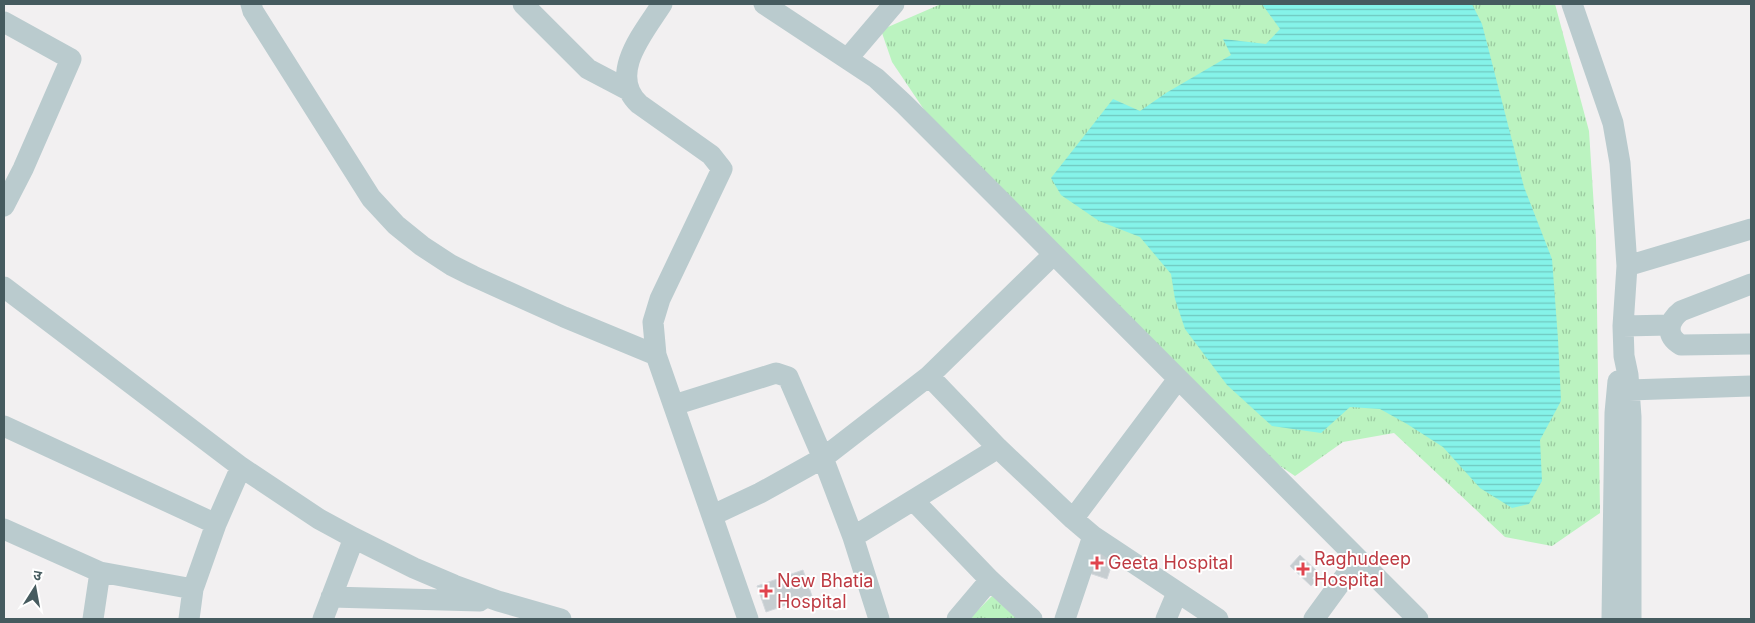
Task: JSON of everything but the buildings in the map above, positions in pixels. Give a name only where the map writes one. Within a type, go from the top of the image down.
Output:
[{"type":"street","points":[[251,4],[253,11],[371,198],[396,225],[422,246],[473,276],[656,355]]},
{"type":"street","points":[[523,4],[588,69],[628,90]]},
{"type":"street","points":[[662,4],[632,52],[628,65],[628,90],[638,104],[711,155],[722,169],[660,299],[653,322],[656,355],[748,619]]},
{"type":"street","points":[[764,4],[848,58],[876,78],[904,104],[1418,619]]},
{"type":"street","points":[[848,58],[894,4]]},
{"type":"street","points":[[1572,4],[1613,123],[1620,164],[1627,266],[1623,326],[1624,356],[1630,390],[1631,619]]},
{"type":"street","points":[[4,22],[71,59],[23,169],[4,206]]},
{"type":"street","points":[[1627,266],[1751,229]]},
{"type":"street","points":[[713,515],[760,493],[823,458],[929,376],[1054,254]]},
{"type":"street","points":[[1751,284],[1681,311],[1675,316],[1670,325],[1673,337],[1676,342],[1682,345],[1751,344]]},
{"type":"street","points":[[4,287],[241,467],[319,518],[414,568],[498,601],[561,619]]},
{"type":"street","points":[[1623,326],[1670,325]]},
{"type":"street","points":[[1612,619],[1616,395],[1617,382],[1624,356]]},
{"type":"street","points":[[674,405],[776,373],[788,377],[823,458],[853,537],[879,619]]},
{"type":"street","points":[[929,376],[998,448],[1073,520],[1093,536],[1218,619]]},
{"type":"street","points":[[1073,520],[1178,379]]},
{"type":"street","points":[[1630,390],[1751,386]]},
{"type":"street","points":[[4,426],[216,524]]},
{"type":"street","points":[[853,537],[998,448]]},
{"type":"street","points":[[189,619],[193,589],[216,524],[241,467]]},
{"type":"street","points":[[914,501],[990,580],[1032,619]]},
{"type":"street","points":[[4,529],[100,572],[193,589]]},
{"type":"street","points":[[1064,619],[1093,536]]},
{"type":"street","points":[[323,619],[354,538]]},
{"type":"street","points":[[1314,619],[1358,560]]},
{"type":"street","points":[[94,619],[100,572]]},
{"type":"street","points":[[957,619],[990,580]]},
{"type":"street","points":[[1166,619],[1177,593]]},
{"type":"street","points":[[330,597],[498,601]]},
{"type":"green space","points":[[941,4],[1555,4],[1589,131],[1596,239],[1600,513],[1552,546],[1505,537],[1394,433],[1343,442],[1295,476],[1262,454],[931,120],[892,62],[881,30]]},
{"type":"green space","points":[[995,593],[1027,619],[969,619]]},
{"type":"water","points":[[1262,4],[1472,4],[1482,24],[1524,187],[1552,259],[1561,401],[1540,440],[1542,481],[1529,504],[1512,508],[1480,488],[1443,447],[1380,409],[1350,407],[1321,433],[1272,426],[1227,385],[1185,329],[1175,299],[1171,274],[1140,237],[1099,221],[1061,195],[1051,178],[1113,99],[1140,111],[1166,93],[1231,55],[1223,39],[1266,44],[1280,29]]},
{"type":"place","name":"Geeta Hospital","points":[[1097,563]]},
{"type":"place","name":"Raghudeep Hospital","points":[[1303,569]]},
{"type":"place","name":"New Bhatia Hospital","points":[[766,591]]}]
